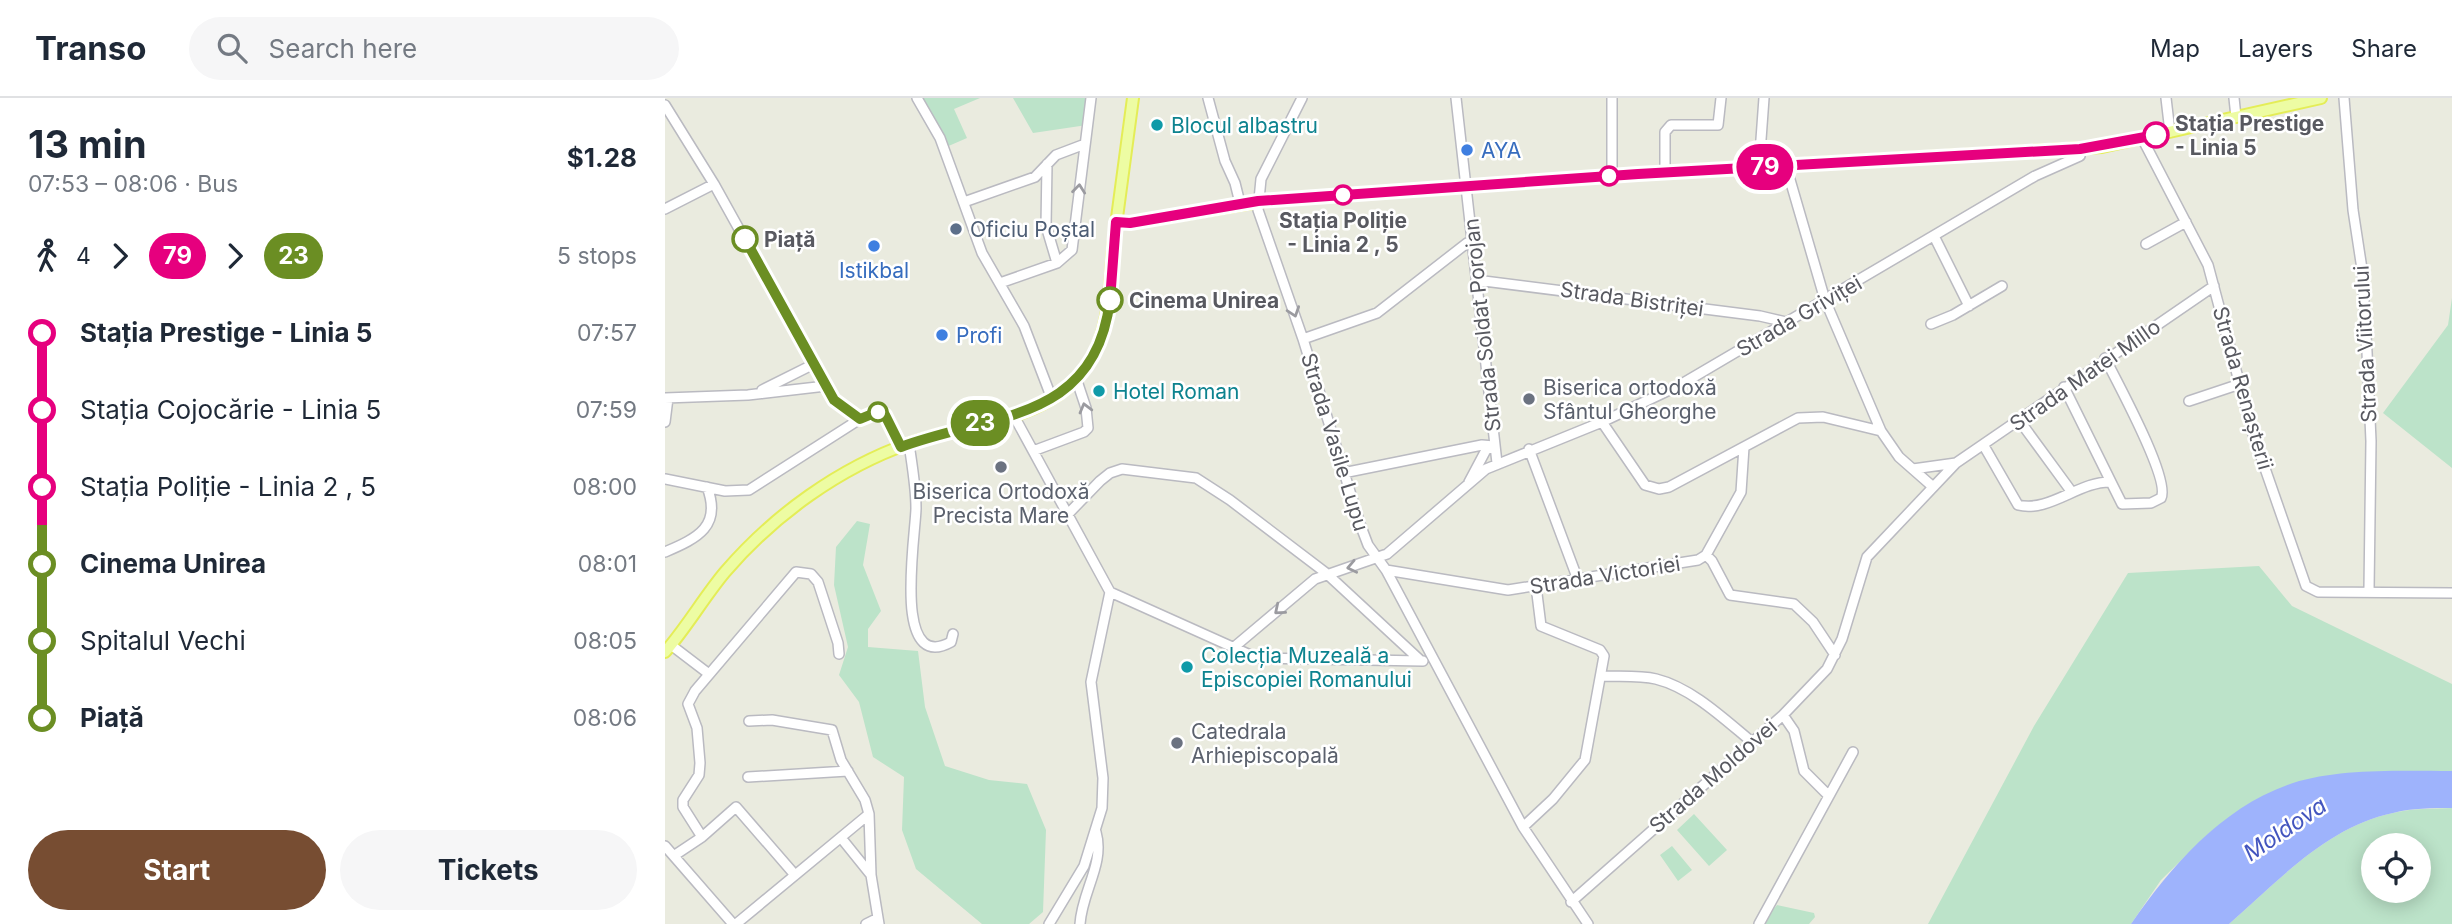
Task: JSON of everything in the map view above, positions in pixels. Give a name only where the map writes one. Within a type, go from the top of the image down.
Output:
[{"type":"main road","points":[[668,649],[725,572],[771,526],[833,480],[905,445],[954,429],[1014,416],[1052,399],[1087,366],[1103,333],[1109,303],[1116,222],[1133,98]]},
{"type":"main road","points":[[1116,222],[1130,223],[1258,201],[1665,172],[2080,149],[2170,132],[2287,102],[2321,98]]},
{"type":"street","points":[[918,98],[940,138],[982,253],[1024,326],[1052,399]]},
{"type":"street","points":[[1000,284],[1057,263],[1072,250],[1091,98]]},
{"type":"street","points":[[1208,98],[1224,161],[1240,203]]},
{"type":"street","points":[[1258,201],[1265,168],[1302,98]]},
{"type":"street","name":"Strada Soldat Porojan","points":[[1456,98],[1497,463]]},
{"type":"street","points":[[1612,98],[1612,176]]},
{"type":"street","points":[[1665,172],[1665,132],[1671,125],[1719,125],[1721,98]]},
{"type":"street","points":[[1759,167],[1764,98]]},
{"type":"street","points":[[2166,98],[2170,132]]},
{"type":"street","points":[[2234,98],[2236,117]]},
{"type":"street","name":"Strada Viitorului","points":[[2344,98],[2353,210],[2362,269],[2367,352],[2371,441],[2369,590]]},
{"type":"street","points":[[665,105],[714,184],[834,400],[860,419]]},
{"type":"street","name":"Strada Renașterii","points":[[2142,138],[2201,249],[2214,286],[2253,434],[2306,586],[2318,592],[2369,590]]},
{"type":"street","points":[[964,202],[1035,177],[1056,155],[1085,144]]},
{"type":"street","name":"Strada Griviței","points":[[1233,648],[1326,573],[1377,559],[1497,463],[1602,422],[1680,385],[1935,238],[2042,172],[2081,156],[2080,149]]},
{"type":"street","points":[[1047,164],[1046,226],[1057,263]]},
{"type":"street","points":[[1786,166],[1825,300],[1881,431],[1892,450],[1932,486]]},
{"type":"street","points":[[665,209],[714,184]]},
{"type":"street","name":"Strada Vasile Lupu","points":[[1258,201],[1258,210],[1303,339],[1367,545],[1386,570],[1523,827],[1587,924]]},
{"type":"street","points":[[2146,244],[2186,222]]},
{"type":"street","points":[[1935,238],[1969,306]]},
{"type":"street","points":[[1303,339],[1377,313],[1468,243],[1472,243]]},
{"type":"street","name":"Strada Bistriței","points":[[1476,280],[1787,322]]},
{"type":"street","points":[[1931,324],[2002,286]]},
{"type":"street","name":"Strada Matei Millo","points":[[1842,639],[1867,557],[1956,463],[1984,446],[2105,358],[2214,286]]},
{"type":"street","points":[[2064,387],[2122,504],[2151,503],[2161,498],[2162,485],[2148,445],[2105,358]]},
{"type":"street","points":[[748,395],[814,364]]},
{"type":"street","points":[[1033,451],[1084,432],[1088,428],[1086,408],[1076,378]]},
{"type":"street","points":[[2189,401],[2240,384]]},
{"type":"street","points":[[665,422],[667,398],[748,395],[826,386]]},
{"type":"street","points":[[665,479],[731,492],[749,490],[860,419],[877,412],[885,415],[905,445],[916,511],[909,569],[916,629],[924,645],[930,647],[943,647],[951,642],[953,634]]},
{"type":"street","points":[[1014,416],[1110,592],[1257,658],[1434,662]]},
{"type":"street","points":[[1602,422],[1645,485],[1658,489],[1669,487],[1806,416],[1881,431]]},
{"type":"street","points":[[2019,420],[2071,491]]},
{"type":"street","points":[[1343,472],[1482,445],[1494,446]]},
{"type":"street","name":"Strada Griviței","points":[[1468,484],[1486,450],[1494,446]]},
{"type":"street","points":[[1984,446],[2018,505],[2035,507],[2071,491],[2111,482]]},
{"type":"street","name":"Strada Victoriei","points":[[1386,570],[1492,589],[1536,586],[1684,563],[1706,555],[1741,492],[1744,447]]},
{"type":"street","points":[[1529,449],[1578,580]]},
{"type":"street","name":"Strada Matei Millo","points":[[1913,469],[1956,463]]},
{"type":"street","points":[[1067,515],[1110,472],[1122,469],[1181,474],[1196,478],[1244,509],[1326,573],[1421,661]]},
{"type":"street","points":[[665,552],[683,544],[707,527],[713,517],[714,504],[708,487]]},
{"type":"street","points":[[1706,555],[1730,595],[1794,604],[1813,622],[1835,654]]},
{"type":"street","points":[[702,837],[683,807],[699,775],[700,763],[697,728],[688,704],[709,674],[796,572],[811,574],[818,582],[838,643],[839,654]]},
{"type":"street","points":[[1523,827],[1553,799],[1585,761],[1604,656],[1600,650],[1541,625],[1536,586]]},
{"type":"street","points":[[2369,590],[2452,593]]},
{"type":"street","points":[[1049,924],[1073,887],[1097,832],[1102,808],[1103,778],[1091,682],[1110,592]]},
{"type":"street","name":"Strada Moldovei","points":[[1571,902],[1783,715],[1827,669],[1842,639]]},
{"type":"street","points":[[668,649],[709,674]]},
{"type":"street","points":[[1601,676],[1645,678],[1666,683],[1703,703],[1752,741]]},
{"type":"street","points":[[1783,715],[1794,731],[1804,771],[1829,796]]},
{"type":"street","points":[[749,721],[772,720],[832,730],[869,814],[871,874],[879,921],[866,924]]},
{"type":"street","points":[[1759,924],[1853,752]]},
{"type":"street","points":[[748,777],[848,771]]},
{"type":"street","points":[[675,855],[702,837],[736,807],[795,875]]},
{"type":"street","points":[[665,846],[734,924],[842,839],[869,814]]},
{"type":"street","points":[[1080,924],[1081,906],[1101,849],[1097,832]]},
{"type":"street","points":[[842,839],[871,874]]},
{"type":"green space","points":[[920,98],[980,98],[954,109],[967,138],[944,148]]},
{"type":"green space","points":[[1013,98],[1091,98],[1087,125],[1033,133]]},
{"type":"green space","points":[[2452,298],[2452,468],[2383,413],[2448,325]]},
{"type":"green space","points":[[857,521],[870,524],[863,565],[881,611],[868,629],[868,647],[918,651],[925,707],[945,766],[989,780],[1027,784],[1046,830],[1043,912],[1029,924],[982,924],[916,869],[902,830],[904,777],[873,757],[859,702],[839,675],[848,647],[834,585],[836,547]]},
{"type":"green space","points":[[2259,566],[2292,606],[2452,684],[2452,771],[2255,801],[2209,833],[2161,880],[2131,924],[1928,924],[2034,726],[2128,573]]},
{"type":"green space","points":[[2452,808],[2452,924],[2229,924],[2285,874],[2325,843],[2369,820],[2415,809]]},
{"type":"green space","points":[[1694,814],[1727,850],[1709,866],[1677,830]]},
{"type":"green space","points":[[1672,846],[1692,870],[1678,881],[1660,855]]},
{"type":"green space","points":[[1777,905],[1814,913],[1815,917],[1809,924],[1761,924]]},
{"type":"water","name":"Moldova","points":[[2372,771],[2452,771],[2452,808],[2400,811],[2347,830],[2305,858],[2229,924],[2131,924],[2164,880],[2201,840],[2244,806],[2268,793],[2293,783],[2331,775]]},
{"type":"bus line","name":"79","points":[[1110,300],[1116,222],[1130,223],[1258,201],[1638,174],[2080,149],[2156,135]]},
{"type":"bus line","name":"23","points":[[745,239],[834,400],[860,419],[877,412],[890,418],[901,447],[954,429],[1033,410],[1052,399],[1087,366],[1103,333],[1110,300]]},
{"type":"place","name":"Blocul albastru","points":[[1157,125]]},
{"type":"place","name":"Stația Prestige - Linia 5","points":[[2156,135]]},
{"type":"place","name":"AYA","points":[[1467,150]]},
{"type":"place","name":"Stația Poliție - Linia 2 , 5","points":[[1343,195]]},
{"type":"place","name":"Oficiu Poștal","points":[[956,229]]},
{"type":"place","name":"Piață","points":[[745,239]]},
{"type":"place","name":"Istikbal","points":[[874,246]]},
{"type":"place","name":"Cinema Unirea","points":[[1110,300]]},
{"type":"place","name":"Profi","points":[[942,335]]},
{"type":"place","name":"Hotel Roman","points":[[1099,391]]},
{"type":"place","name":"Biserica ortodoxă Sfântul Gheorghe","points":[[1529,399]]},
{"type":"place","name":"Biserica Ortodoxă Precista Mare","points":[[1001,467]]},
{"type":"place","name":"Colecția Muzeală a Episcopiei Romanului","points":[[1187,667]]},
{"type":"place","name":"Catedrala Arhiepiscopală","points":[[1177,743]]}]
